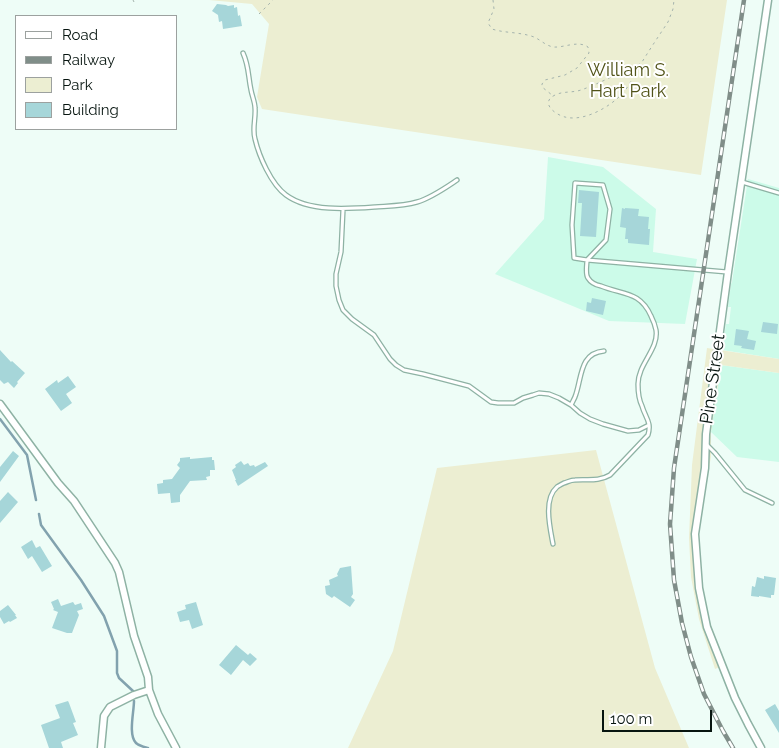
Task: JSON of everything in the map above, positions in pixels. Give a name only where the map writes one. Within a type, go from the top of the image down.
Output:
[{"type":"street","name":"Pine Street","points":[[761,748],[734,698],[707,627],[699,588],[695,534],[705,468],[706,434],[728,272],[768,0]]},
{"type":"street","points":[[0,404],[58,483],[74,501],[115,563],[119,572],[134,636],[148,677],[149,690],[158,714],[176,748]]},
{"type":"street","points":[[101,748],[104,716],[110,708],[134,695],[149,690]]},
{"type":"lane","points":[[243,53],[248,62],[250,88],[256,110],[254,136],[258,150],[270,174],[287,196],[301,203],[343,210],[395,206],[418,202],[457,180]]},
{"type":"lane","points":[[741,182],[779,193]]},
{"type":"lane","points":[[553,544],[549,520],[549,500],[557,486],[571,480],[604,479],[648,435],[650,428],[642,407],[638,384],[639,374],[655,342],[656,332],[648,310],[639,299],[593,283],[588,278],[587,260],[606,240],[610,209],[603,185],[575,183],[572,225],[574,258],[587,260],[728,272]]},
{"type":"lane","points":[[343,210],[340,252],[336,274],[339,300],[344,310],[352,319],[374,335],[396,366],[404,370],[468,386],[491,402],[514,403],[539,393],[554,396],[571,405],[590,419],[628,431],[639,430],[649,425]]},
{"type":"lane","points":[[571,405],[576,396],[584,363],[590,355],[604,350]]},
{"type":"lane","points":[[706,444],[745,490],[772,503]]},
{"type":"path","points":[[259,14],[273,0]]},
{"type":"path","points":[[493,0],[494,9],[488,23],[492,29],[534,36],[547,45],[552,46],[582,44],[588,47],[589,54],[577,68],[566,75],[545,80],[542,84],[542,88],[553,96]]},
{"type":"path","points":[[640,64],[578,91],[559,93],[549,100],[550,109],[552,112],[564,117],[582,117],[606,107],[624,93],[640,64],[668,22],[673,10],[674,0]]},
{"type":"shaded area","points":[[548,157],[603,167],[656,209],[653,252],[697,259],[685,324],[609,321],[495,274],[544,219]]},
{"type":"shaded area","points":[[748,179],[779,188],[779,359],[722,350],[726,324],[729,324],[731,307],[728,307],[731,284]]},
{"type":"shaded area","points":[[721,365],[779,373],[779,462],[737,457],[711,432]]},
{"type":"green space","name":"William S. Hart Park","points":[[209,0],[727,0],[701,175],[262,109],[257,97],[269,24],[252,4]]},
{"type":"green space","points":[[707,348],[779,359],[779,373],[721,365],[711,432],[711,457],[700,515],[698,537],[701,576],[708,617],[725,665],[715,669],[699,619],[691,577],[689,538],[692,465]]},
{"type":"green space","points":[[596,450],[655,668],[689,748],[348,748],[393,651],[437,468]]},
{"type":"building","points":[[217,4],[234,5],[234,8],[237,7],[242,26],[223,29],[222,21],[219,22],[218,15],[212,11]]},
{"type":"building","points":[[579,190],[599,192],[596,237],[580,236],[582,203],[578,203]]},
{"type":"building","points":[[622,208],[639,209],[638,216],[649,217],[649,245],[628,243],[628,239],[625,239],[626,228],[620,227]]},
{"type":"building","points":[[592,298],[606,301],[603,315],[586,311],[587,302],[591,303]]},
{"type":"building","points":[[763,322],[778,324],[777,334],[761,332]]},
{"type":"building","points":[[736,329],[749,331],[747,339],[756,341],[754,350],[734,345]]},
{"type":"building","points":[[0,350],[25,373],[14,388],[8,382],[4,384],[0,380]]},
{"type":"building","points":[[68,376],[76,387],[66,394],[72,403],[61,411],[45,389],[57,380],[58,383]]},
{"type":"building","points":[[13,451],[19,456],[0,482],[0,467]]},
{"type":"building","points":[[190,457],[190,459],[212,457],[215,470],[210,470],[210,476],[206,477],[207,480],[190,481],[180,495],[180,502],[171,503],[170,493],[158,494],[157,484],[163,483],[163,480],[172,479],[180,468],[177,465],[180,458]]},
{"type":"building","points":[[241,461],[244,465],[248,463],[250,466],[254,465],[255,467],[265,462],[268,466],[238,486],[232,470]]},
{"type":"building","points":[[8,492],[18,502],[0,523],[0,501]]},
{"type":"building","points":[[32,540],[36,548],[40,546],[52,566],[42,572],[32,556],[28,559],[21,547]]},
{"type":"building","points":[[351,566],[353,594],[351,597],[355,600],[350,607],[334,596],[332,598],[326,594],[325,586],[330,585],[329,580],[338,576],[340,568]]},
{"type":"building","points":[[764,576],[776,578],[774,595],[771,595],[771,598],[751,596],[752,586],[755,587],[757,577],[764,579]]},
{"type":"building","points":[[58,599],[61,606],[73,602],[75,605],[81,603],[83,609],[77,611],[79,615],[72,633],[52,628],[58,612],[53,610],[51,602]]},
{"type":"building","points":[[196,602],[203,625],[192,629],[189,620],[180,622],[177,612],[186,609],[185,605]]},
{"type":"building","points":[[8,605],[17,618],[4,624],[0,617],[0,611]]},
{"type":"building","points":[[236,645],[248,655],[250,653],[257,659],[250,666],[243,660],[231,675],[219,665]]},
{"type":"building","points":[[68,701],[76,722],[73,723],[78,735],[61,742],[63,748],[49,748],[41,725],[60,718],[55,705]]},
{"type":"building","points":[[775,704],[779,711],[779,733],[765,710]]},
{"type":"waterway","points":[[0,419],[27,455],[36,500]]},
{"type":"waterway","points":[[39,514],[41,525],[81,580],[104,616],[117,651],[117,673],[119,678],[133,691]]},
{"type":"waterway","points":[[134,701],[132,735],[136,743],[148,748]]},
{"type":"railway","points":[[733,748],[704,694],[691,657],[674,580],[670,524],[674,468],[744,0]]}]
